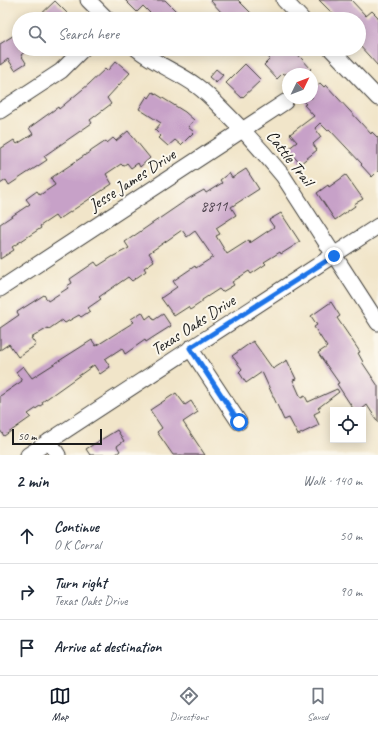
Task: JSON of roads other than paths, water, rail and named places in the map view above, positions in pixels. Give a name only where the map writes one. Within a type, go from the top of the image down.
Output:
[{"type":"street","points":[[88,0],[100,12]]},
{"type":"street","points":[[284,0],[295,12]]},
{"type":"street","points":[[0,112],[61,71],[76,56]]},
{"type":"street","name":"Cattle Trail","points":[[148,56],[187,79],[210,97],[243,130],[283,176],[378,323]]},
{"type":"street","points":[[338,56],[378,98]]},
{"type":"street","name":"Jesse James Drive","points":[[0,289],[282,104]]},
{"type":"street","name":"Texas Oaks Drive","points":[[28,455],[378,226]]},
{"type":"street","points":[[190,348],[239,422]]},
{"type":"street","points":[[49,441],[58,455]]}]
